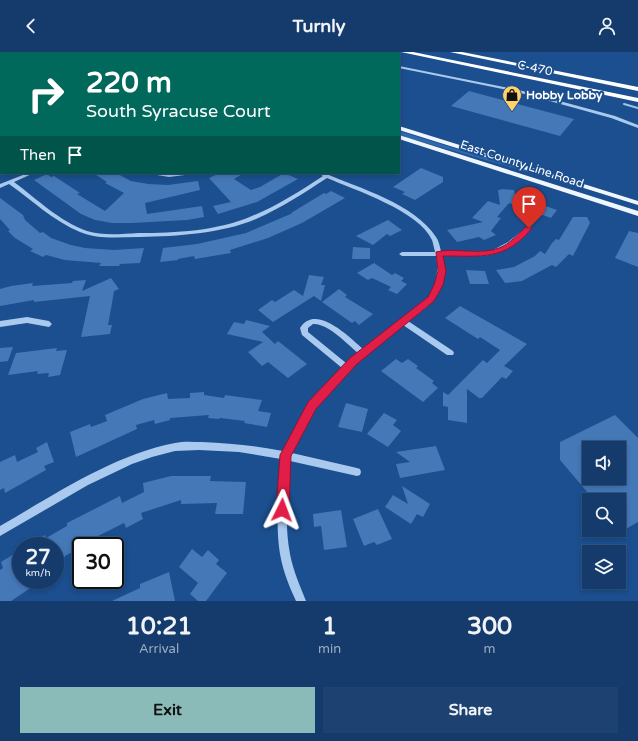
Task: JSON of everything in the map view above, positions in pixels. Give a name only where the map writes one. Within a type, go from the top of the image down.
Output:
[{"type":"highway","name":"C-470","points":[[404,52],[638,102]]},
{"type":"highway","name":"C-470","points":[[453,52],[638,87]]},
{"type":"main road","name":"East County Line Road","points":[[400,128],[638,203]]},
{"type":"main road","name":"East County Line Road","points":[[400,137],[638,214]]},
{"type":"street","points":[[400,68],[512,92],[638,126]]},
{"type":"street","points":[[0,186],[30,174]]},
{"type":"street","points":[[160,174],[181,174]]},
{"type":"street","points":[[10,182],[57,217],[80,230],[110,236],[192,232],[230,225],[272,210],[324,175],[408,213],[434,238],[442,271],[439,285],[431,299],[404,322],[363,353],[347,368],[312,406],[286,455],[282,523],[285,554],[291,577],[301,601]]},
{"type":"street","points":[[402,254],[489,253],[501,250],[512,244],[529,228]]},
{"type":"street","points":[[0,324],[26,320],[49,324]]},
{"type":"street","points":[[347,368],[305,333],[304,328],[306,324],[311,321],[318,321],[325,324],[363,353]]},
{"type":"street","points":[[404,322],[450,353]]},
{"type":"street","points":[[0,531],[77,487],[139,456],[176,447],[226,446],[286,455],[357,472]]},
{"type":"shaded area","points":[[400,131],[538,175],[400,135]]},
{"type":"building","name":"Hobby Lobby","points":[[469,91],[574,119],[560,136],[451,106]]},
{"type":"building","points":[[421,168],[443,177],[443,182],[415,200],[402,194],[405,192],[393,187]]},
{"type":"building","points":[[47,174],[51,177],[54,176],[80,193],[77,194],[105,211],[124,193],[105,183],[107,182],[95,174],[118,174],[131,181],[148,184],[168,185],[198,181],[200,190],[145,203],[147,214],[202,206],[204,217],[187,220],[132,223],[112,223],[95,220],[81,214],[34,180]]},
{"type":"building","points":[[218,174],[242,174],[234,179],[251,190],[260,187],[282,174],[286,174],[298,179],[257,202],[218,214],[213,206],[231,202],[209,178]]},
{"type":"building","points":[[498,190],[514,190],[517,206],[509,203],[497,217],[501,218],[491,231],[496,235],[484,240],[479,237],[457,242],[447,230],[483,222],[472,218],[488,201],[500,205]]},
{"type":"building","points":[[331,191],[345,198],[302,223],[268,238],[230,250],[231,253],[195,259],[194,256],[160,262],[163,248],[197,244],[246,233],[293,213],[291,213],[324,193],[326,194]]},
{"type":"building","points":[[0,198],[23,215],[25,220],[40,233],[43,232],[51,238],[71,245],[85,248],[114,250],[144,248],[140,263],[120,264],[119,266],[99,266],[101,263],[65,260],[46,255],[43,257],[30,251],[33,249],[15,238],[0,219]]},
{"type":"building","points":[[528,198],[557,210],[551,218],[521,207]]},
{"type":"building","points":[[573,217],[587,217],[590,223],[573,256],[569,254],[556,267],[552,265],[522,281],[505,283],[496,270],[514,267],[535,256],[540,251],[545,254],[556,239],[559,240]]},
{"type":"building","points":[[388,220],[402,230],[390,236],[387,234],[373,245],[356,236]]},
{"type":"building","points":[[629,231],[638,233],[638,267],[615,258]]},
{"type":"building","points":[[353,247],[370,248],[370,259],[352,259]]},
{"type":"building","points":[[374,263],[392,275],[395,273],[404,278],[401,281],[407,284],[397,294],[388,290],[391,287],[372,278],[368,280],[357,273]]},
{"type":"building","points":[[466,270],[485,271],[489,284],[470,284]]},
{"type":"building","points":[[309,275],[324,277],[321,285],[325,285],[321,301],[314,296],[273,322],[258,310],[272,300],[275,302],[294,290],[303,296]]},
{"type":"building","points":[[111,278],[119,289],[114,291],[108,325],[112,325],[110,334],[81,337],[90,296],[34,302],[34,300],[0,306],[0,289],[11,286],[33,283],[32,286],[72,283],[73,281],[86,280],[82,291]]},
{"type":"building","points":[[339,289],[347,295],[345,297],[373,314],[359,325],[355,321],[352,323],[322,302]]},
{"type":"building","points":[[460,306],[527,344],[504,366],[513,371],[506,379],[502,377],[482,398],[479,398],[467,389],[467,423],[448,420],[448,407],[443,406],[443,392],[448,395],[483,360],[487,363],[500,350],[480,337],[478,339],[445,318]]},
{"type":"building","points":[[246,320],[270,326],[262,332],[275,344],[278,341],[307,364],[288,378],[268,362],[262,366],[248,352],[263,342],[227,334],[234,322],[244,324]]},
{"type":"building","points":[[13,347],[8,361],[0,362],[0,348]]},
{"type":"building","points":[[57,348],[56,351],[67,350],[60,375],[48,377],[49,373],[37,374],[38,371],[8,375],[16,353]]},
{"type":"building","points":[[396,359],[402,363],[408,359],[418,366],[416,368],[434,381],[432,383],[438,388],[423,402],[381,371]]},
{"type":"building","points":[[204,392],[204,395],[224,398],[225,395],[262,400],[258,411],[271,413],[267,427],[244,423],[245,421],[208,418],[209,415],[170,418],[170,420],[155,424],[154,420],[136,425],[137,429],[76,457],[70,432],[90,424],[91,427],[107,421],[105,415],[143,399],[167,393],[168,399],[190,398],[190,393]]},
{"type":"building","points":[[346,403],[368,409],[362,432],[338,427]]},
{"type":"building","points":[[384,413],[397,420],[393,425],[401,431],[388,447],[367,434]]},
{"type":"building","points":[[615,415],[638,438],[638,522],[626,529],[626,493],[588,493],[560,460],[560,442]]},
{"type":"building","points":[[47,442],[54,462],[44,466],[46,470],[5,493],[4,488],[0,490],[0,462],[15,455],[17,462],[38,452],[36,448]]},
{"type":"building","points":[[436,446],[445,470],[400,478],[396,464],[410,462],[396,452]]},
{"type":"building","points":[[171,476],[211,476],[210,481],[246,482],[243,514],[215,514],[217,503],[181,504],[181,500],[141,513],[143,519],[126,528],[124,523],[96,537],[72,537],[72,552],[64,558],[64,537],[48,537],[67,526],[67,523],[120,496],[122,503],[144,492],[143,483]]},
{"type":"building","points":[[402,486],[430,504],[423,517],[417,514],[411,524],[385,507],[393,495],[408,504]]},
{"type":"building","points":[[378,509],[392,539],[377,545],[374,542],[364,546],[353,519]]},
{"type":"building","points":[[341,510],[347,547],[324,550],[321,526],[314,527],[313,514]]},
{"type":"building","points":[[192,549],[202,557],[208,550],[219,560],[216,564],[227,573],[206,601],[198,601],[190,594],[198,583],[179,567]]},
{"type":"building","points":[[12,555],[12,589],[29,589],[11,601],[0,601],[0,570],[3,568],[1,562]]},
{"type":"building","points":[[169,572],[175,601],[112,601],[140,588],[140,584]]},
{"type":"waterway","points":[[624,104],[638,108]]},
{"type":"place","name":"Hobby Lobby","points":[[512,112]]},
{"type":"route","points":[[282,510],[286,455],[312,406],[353,361],[404,322],[431,299],[439,285],[442,271],[438,254],[489,253],[501,250],[512,244],[529,228]]}]
